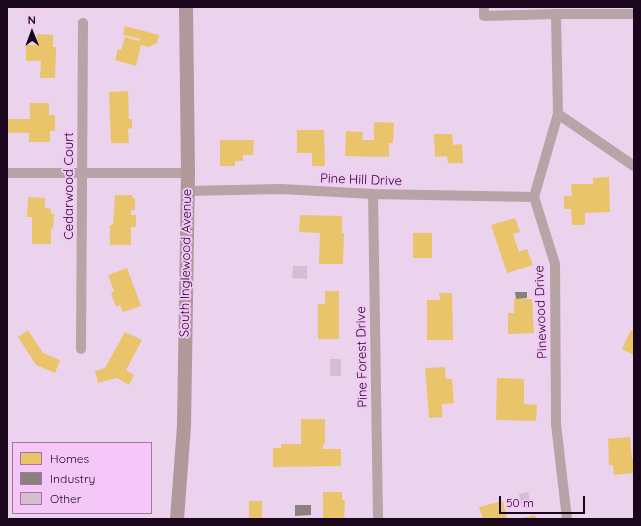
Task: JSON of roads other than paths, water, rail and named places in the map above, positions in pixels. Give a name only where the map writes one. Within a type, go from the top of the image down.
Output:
[{"type":"street","name":"South Inglewood Avenue","points":[[177,519],[184,426],[188,173],[186,7]]},
{"type":"street","points":[[484,12],[556,14],[628,12]]},
{"type":"street","points":[[534,196],[558,114],[556,14]]},
{"type":"street","name":"Cedarwood Court","points":[[81,349],[82,23]]},
{"type":"street","points":[[558,114],[634,166]]},
{"type":"street","points":[[7,172],[188,173]]},
{"type":"street","name":"Pine Hill Drive","points":[[187,190],[281,189],[373,194],[534,196]]},
{"type":"street","name":"Pine Forest Drive","points":[[373,194],[378,519]]},
{"type":"street","name":"Pinewood Drive","points":[[534,196],[555,264],[556,424],[568,519]]}]
